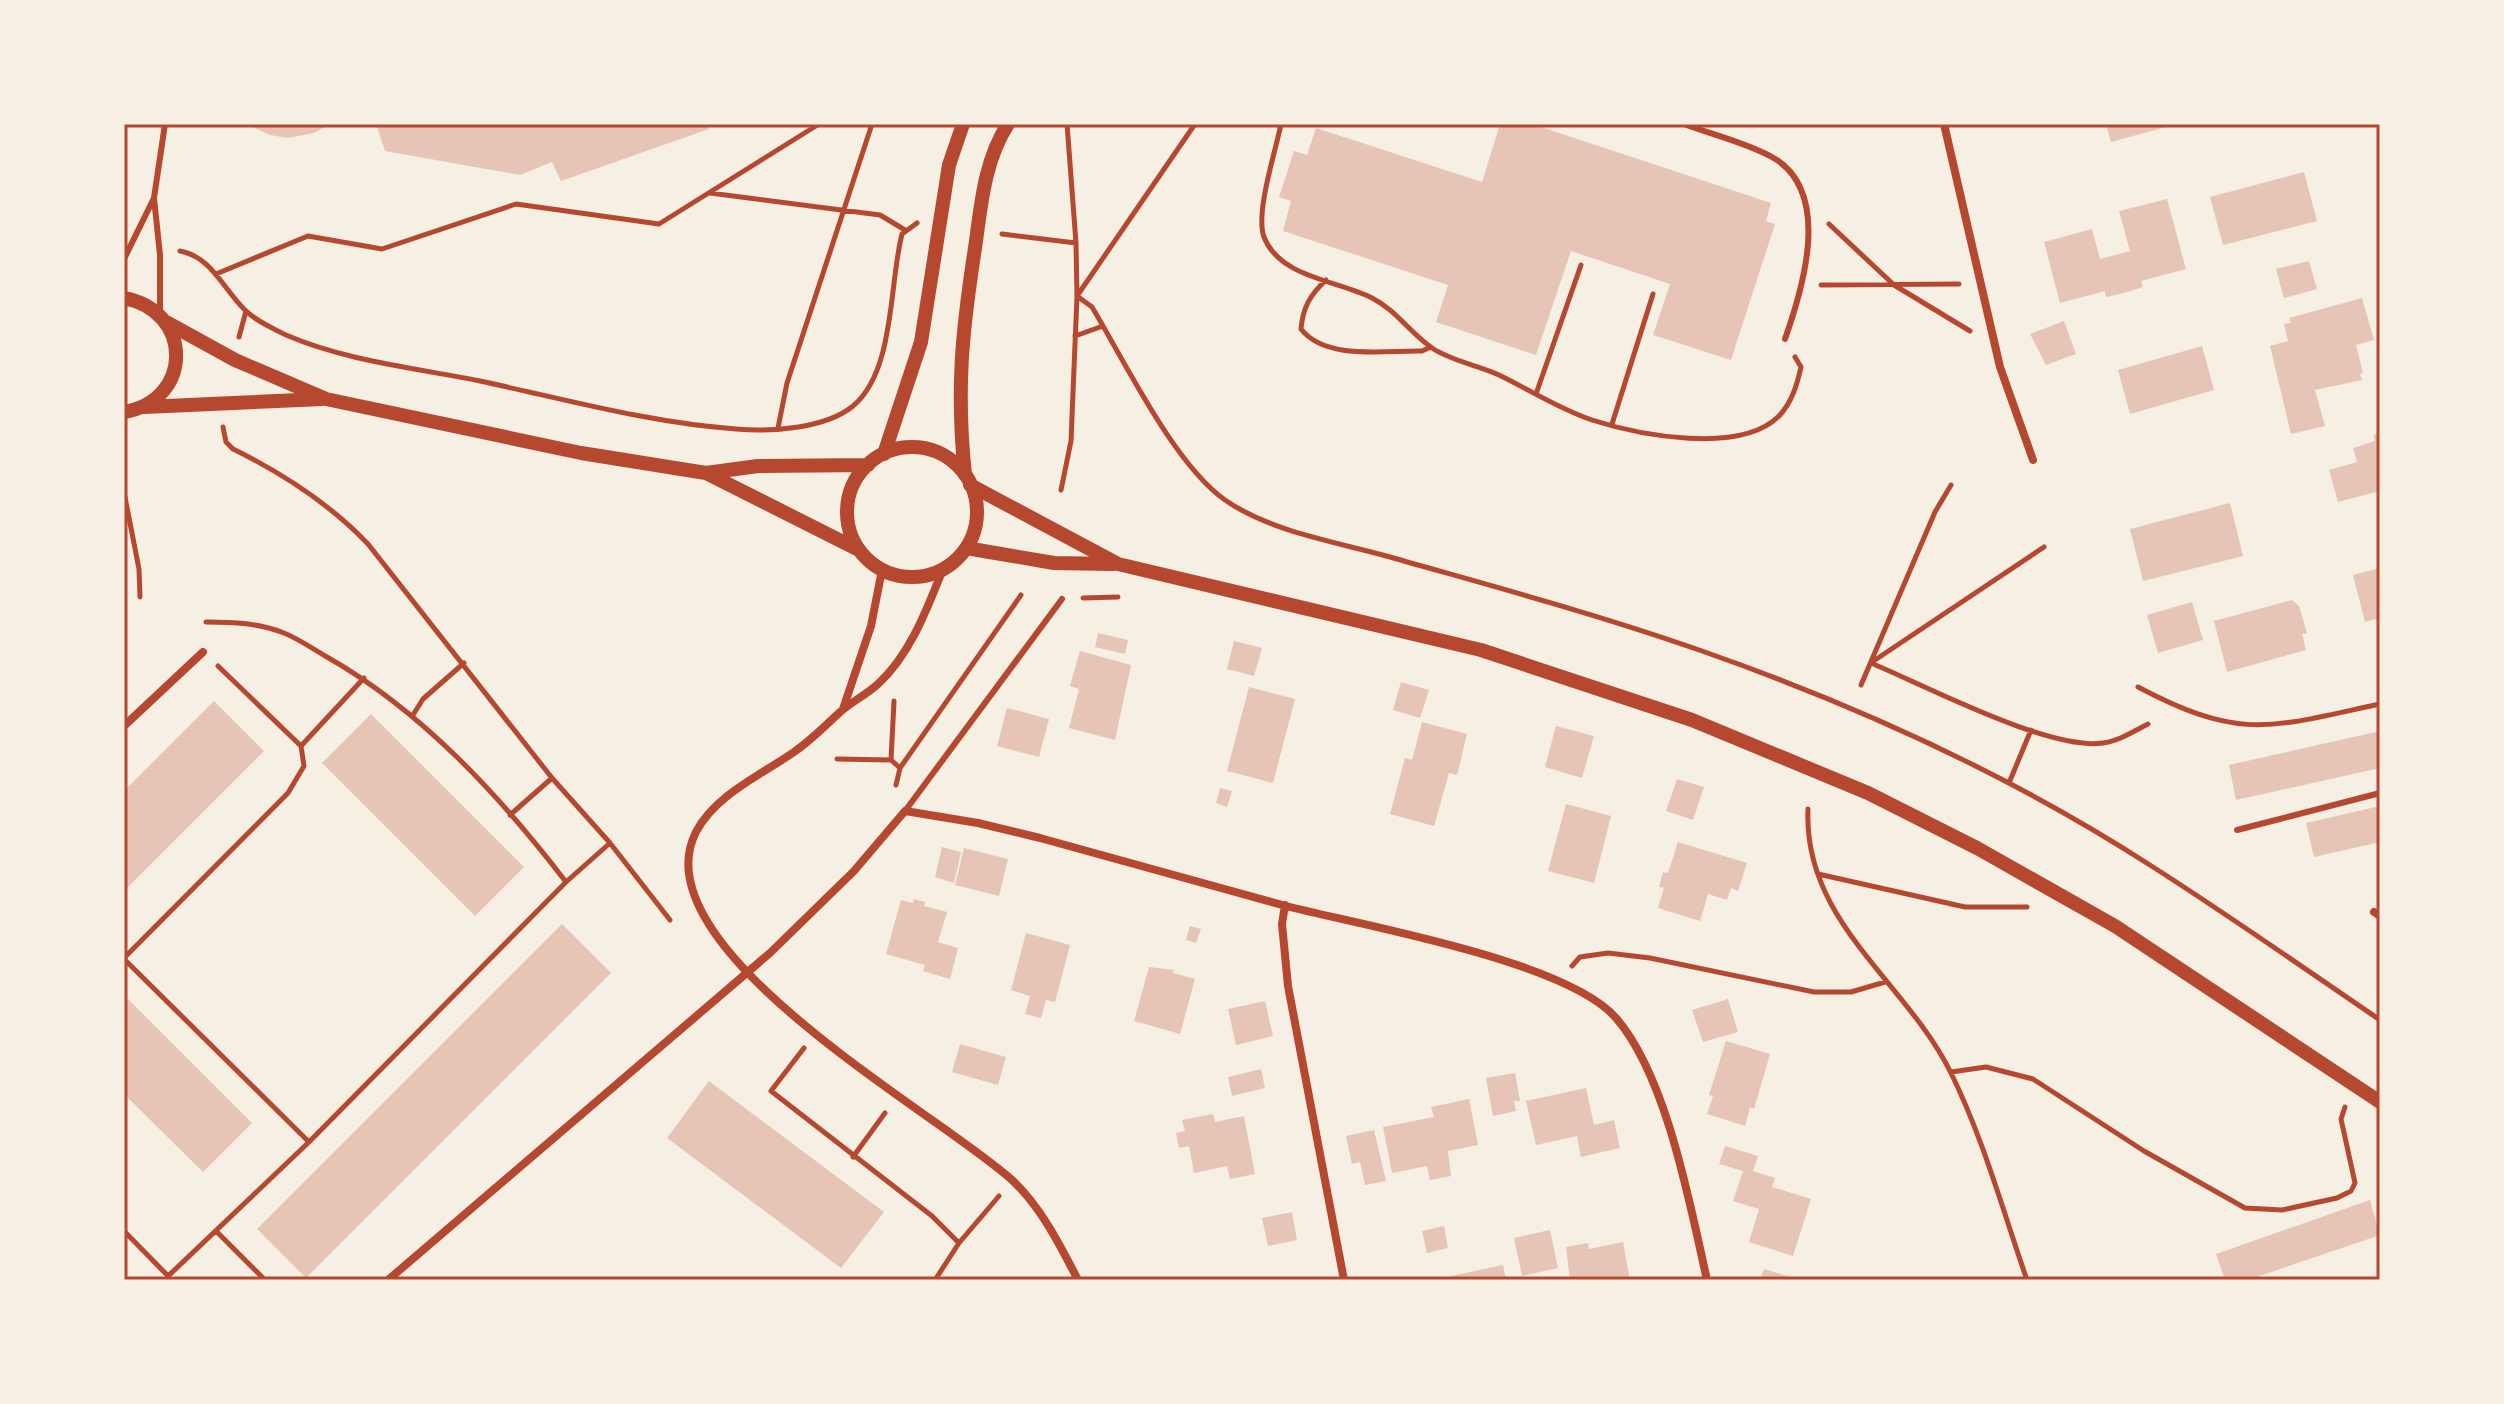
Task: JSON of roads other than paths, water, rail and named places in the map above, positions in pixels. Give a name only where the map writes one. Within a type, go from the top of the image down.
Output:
[{"type":"street","points":[[884,454],[921,342],[949,165],[963,124]]},
{"type":"street","points":[[1008,124],[994,153],[981,199],[960,348],[959,401],[968,480],[976,517],[966,548],[943,569],[926,611],[896,664],[880,682],[795,751],[732,794],[708,816],[695,835],[688,869],[695,898],[705,917],[747,972],[814,1035],[1012,1180],[1052,1229],[1078,1280]]},
{"type":"street","points":[[1944,124],[2000,367],[2033,460]]},
{"type":"street","points":[[124,298],[149,306],[163,319],[235,360],[326,399],[581,453],[706,473],[758,466],[868,465]]},
{"type":"street","points":[[144,407],[166,389],[172,377],[176,349],[163,319]]},
{"type":"street","points":[[124,412],[144,407],[326,399]]},
{"type":"street","points":[[857,549],[846,514],[849,496],[868,465],[884,454],[913,447],[929,450],[955,464],[968,480],[1118,564]]},
{"type":"street","points":[[706,473],[857,549],[882,570],[913,577],[943,569]]},
{"type":"street","points":[[966,548],[1054,563],[1118,564],[1481,650],[1692,720],[1868,793],[1977,848],[2115,926],[2380,1102]]},
{"type":"street","points":[[842,710],[871,626],[882,570]]},
{"type":"street","points":[[124,726],[203,652]]},
{"type":"street","points":[[388,1280],[747,972],[854,871],[905,811],[978,823],[1509,963],[1585,991],[1609,1011],[1643,1062],[1673,1143],[1707,1280]]},
{"type":"street","points":[[1285,905],[1282,924],[1288,986],[1344,1280]]},
{"type":"lane","points":[[163,319],[154,198],[165,124]]},
{"type":"lane","points":[[1684,124],[1773,157],[1796,179],[1807,205],[1804,285],[1785,339]]},
{"type":"lane","points":[[124,259],[154,198]]},
{"type":"lane","points":[[905,811],[1062,599]]},
{"type":"lane","points":[[2237,830],[2380,793]]}]
